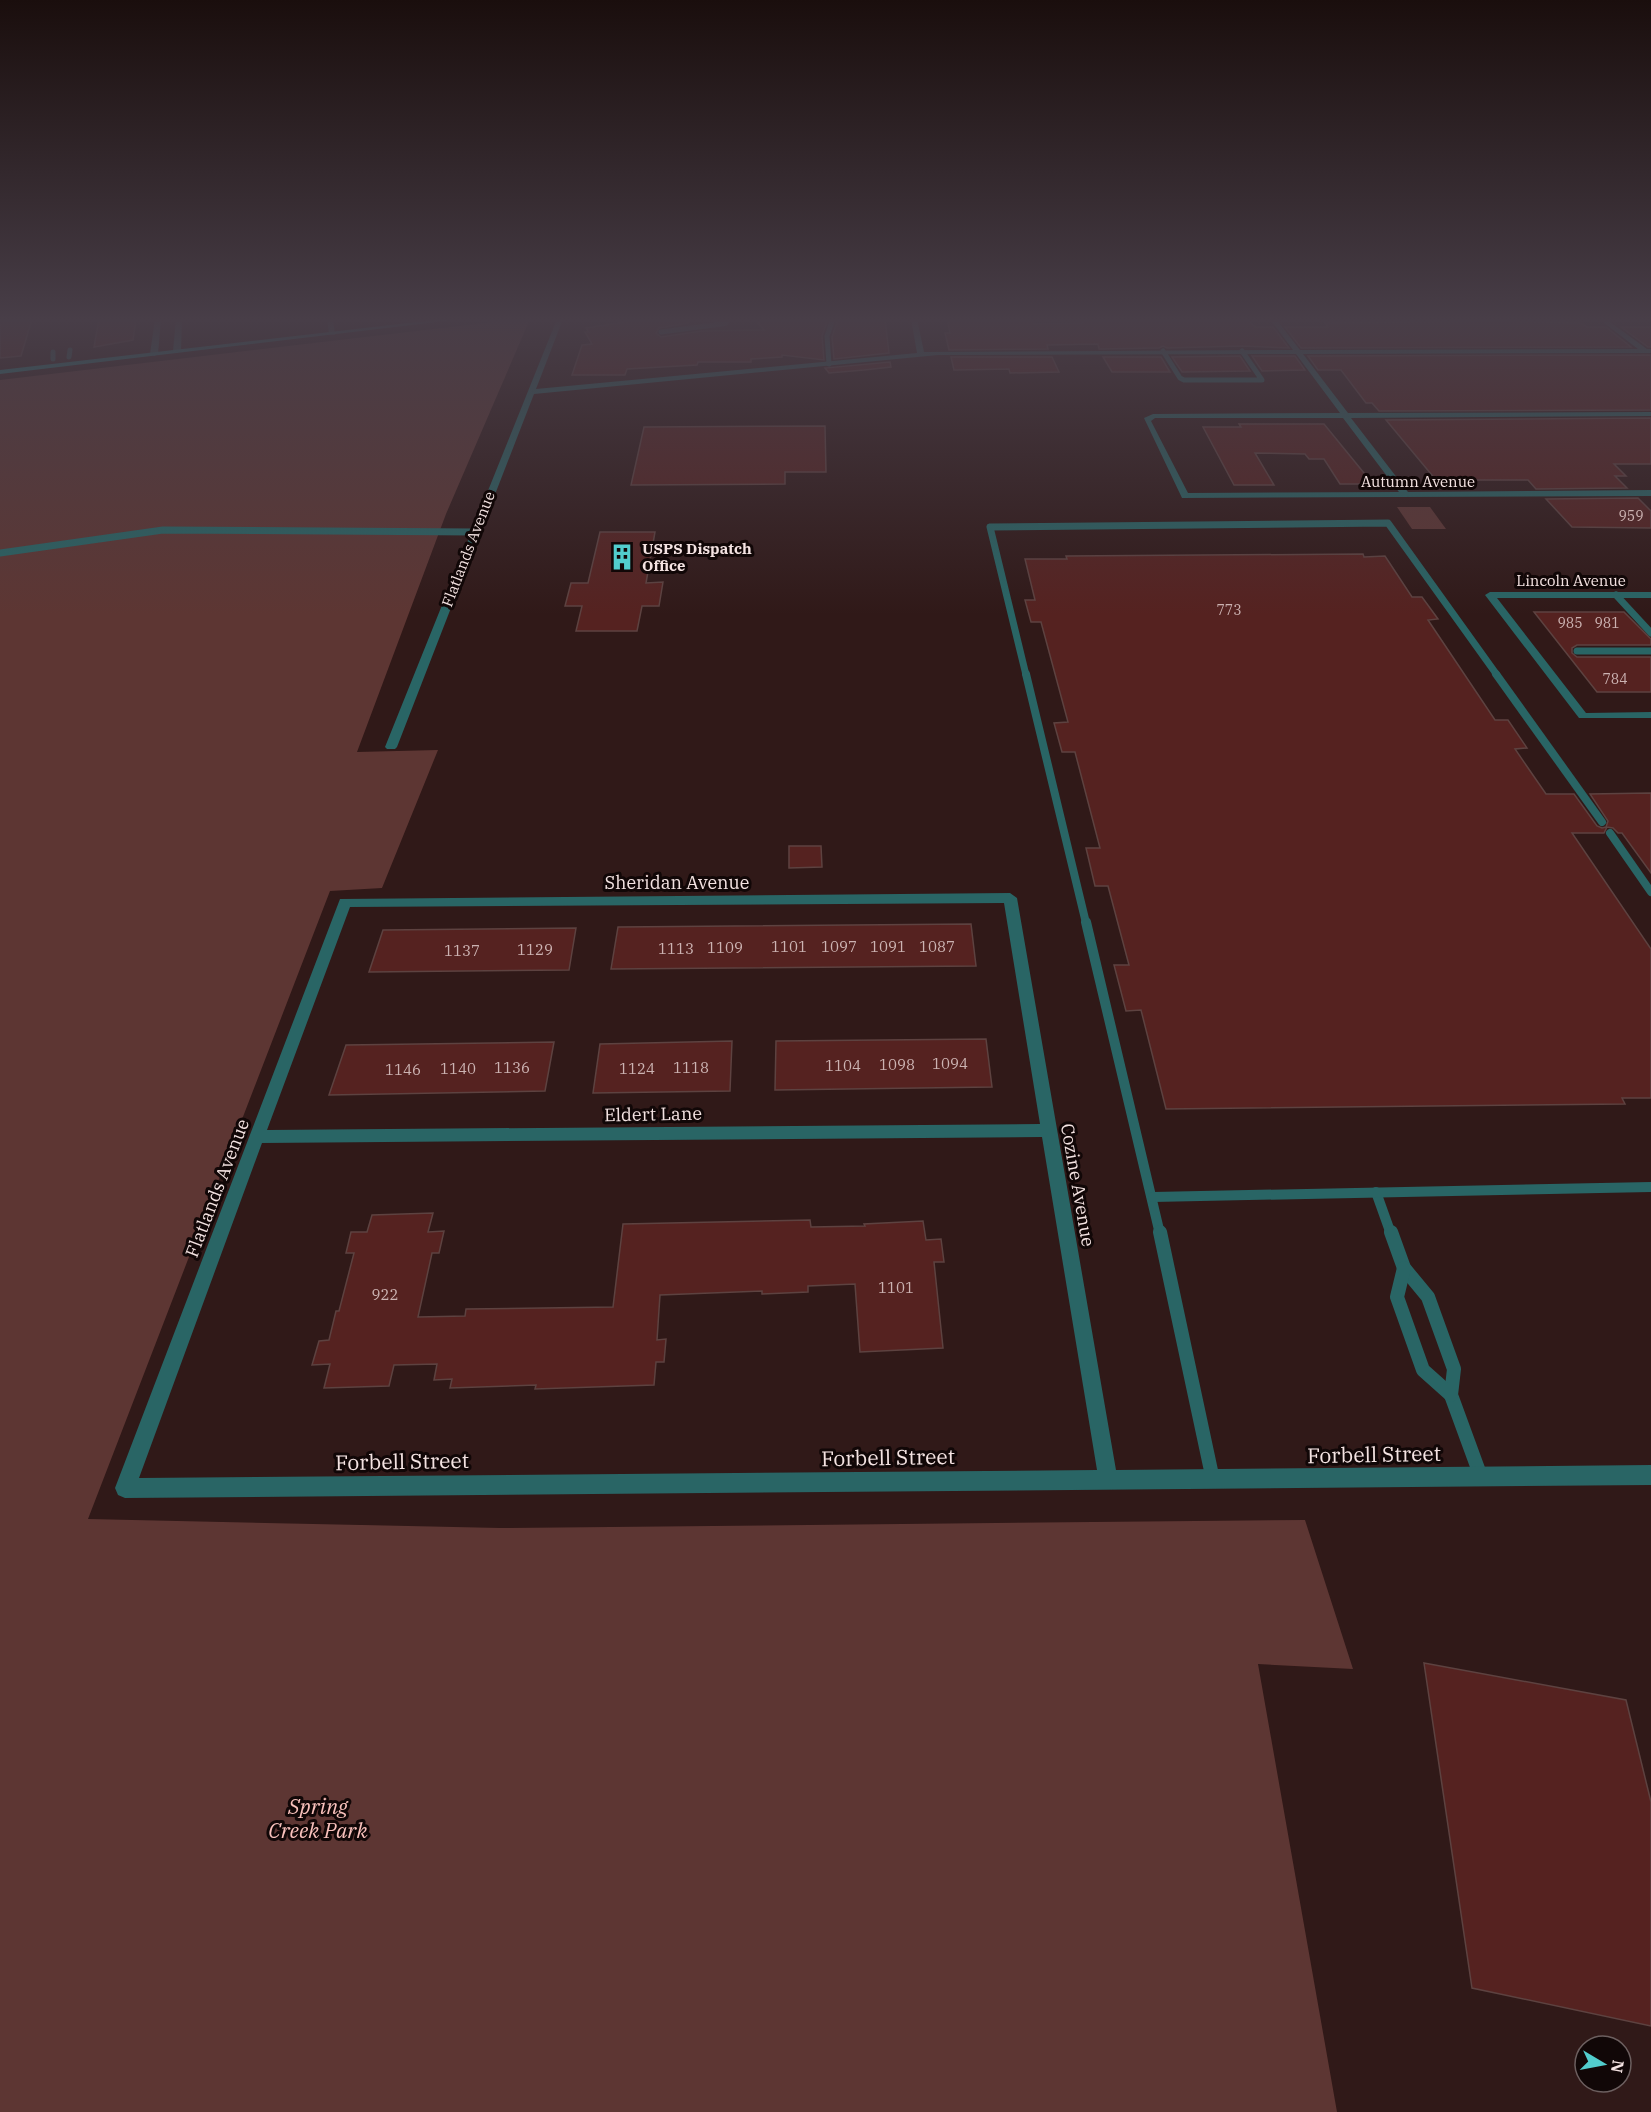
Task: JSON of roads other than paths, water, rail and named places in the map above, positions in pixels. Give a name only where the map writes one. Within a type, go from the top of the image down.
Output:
[{"type":"street","name":"Flatlands Avenue","points":[[391,747],[520,418]]},
{"type":"street","name":"Autumn Avenue","points":[[1148,418],[1185,496],[1651,493]]},
{"type":"street","points":[[1348,418],[1405,494]]},
{"type":"street","name":"Lincoln Avenue","points":[[1651,595],[1490,595],[1583,716],[1651,715]]},
{"type":"street","name":"Sheridan Avenue","points":[[345,902],[1010,898]]},
{"type":"street","name":"Cozine Avenue","points":[[1010,898],[1108,1478]]},
{"type":"street","name":"Flatlands Avenue","points":[[125,1488],[345,902]]},
{"type":"street","name":"Eldert Lane","points":[[257,1137],[1049,1130]]},
{"type":"street","name":"Forbell Street","points":[[125,1488],[1651,1475]]},
{"type":"lane","points":[[1213,1480],[1153,1197],[990,527],[1388,523],[1602,822]]},
{"type":"lane","points":[[0,553],[164,530],[475,532]]},
{"type":"lane","points":[[1616,595],[1651,633]]},
{"type":"lane","points":[[1577,651],[1651,651]]},
{"type":"lane","points":[[1610,833],[1651,892]]},
{"type":"lane","points":[[1153,1197],[1651,1187]]},
{"type":"lane","points":[[1376,1192],[1404,1268],[1428,1297],[1454,1369],[1451,1395],[1481,1477]]},
{"type":"lane","points":[[1404,1268],[1397,1297],[1423,1370],[1451,1395]]},
{"type":"place","name":"USPS Dispatch Office","points":[[622,557]]},
{"type":"park label","name":"Spring Creek Park","points":[[318,1818]]}]
